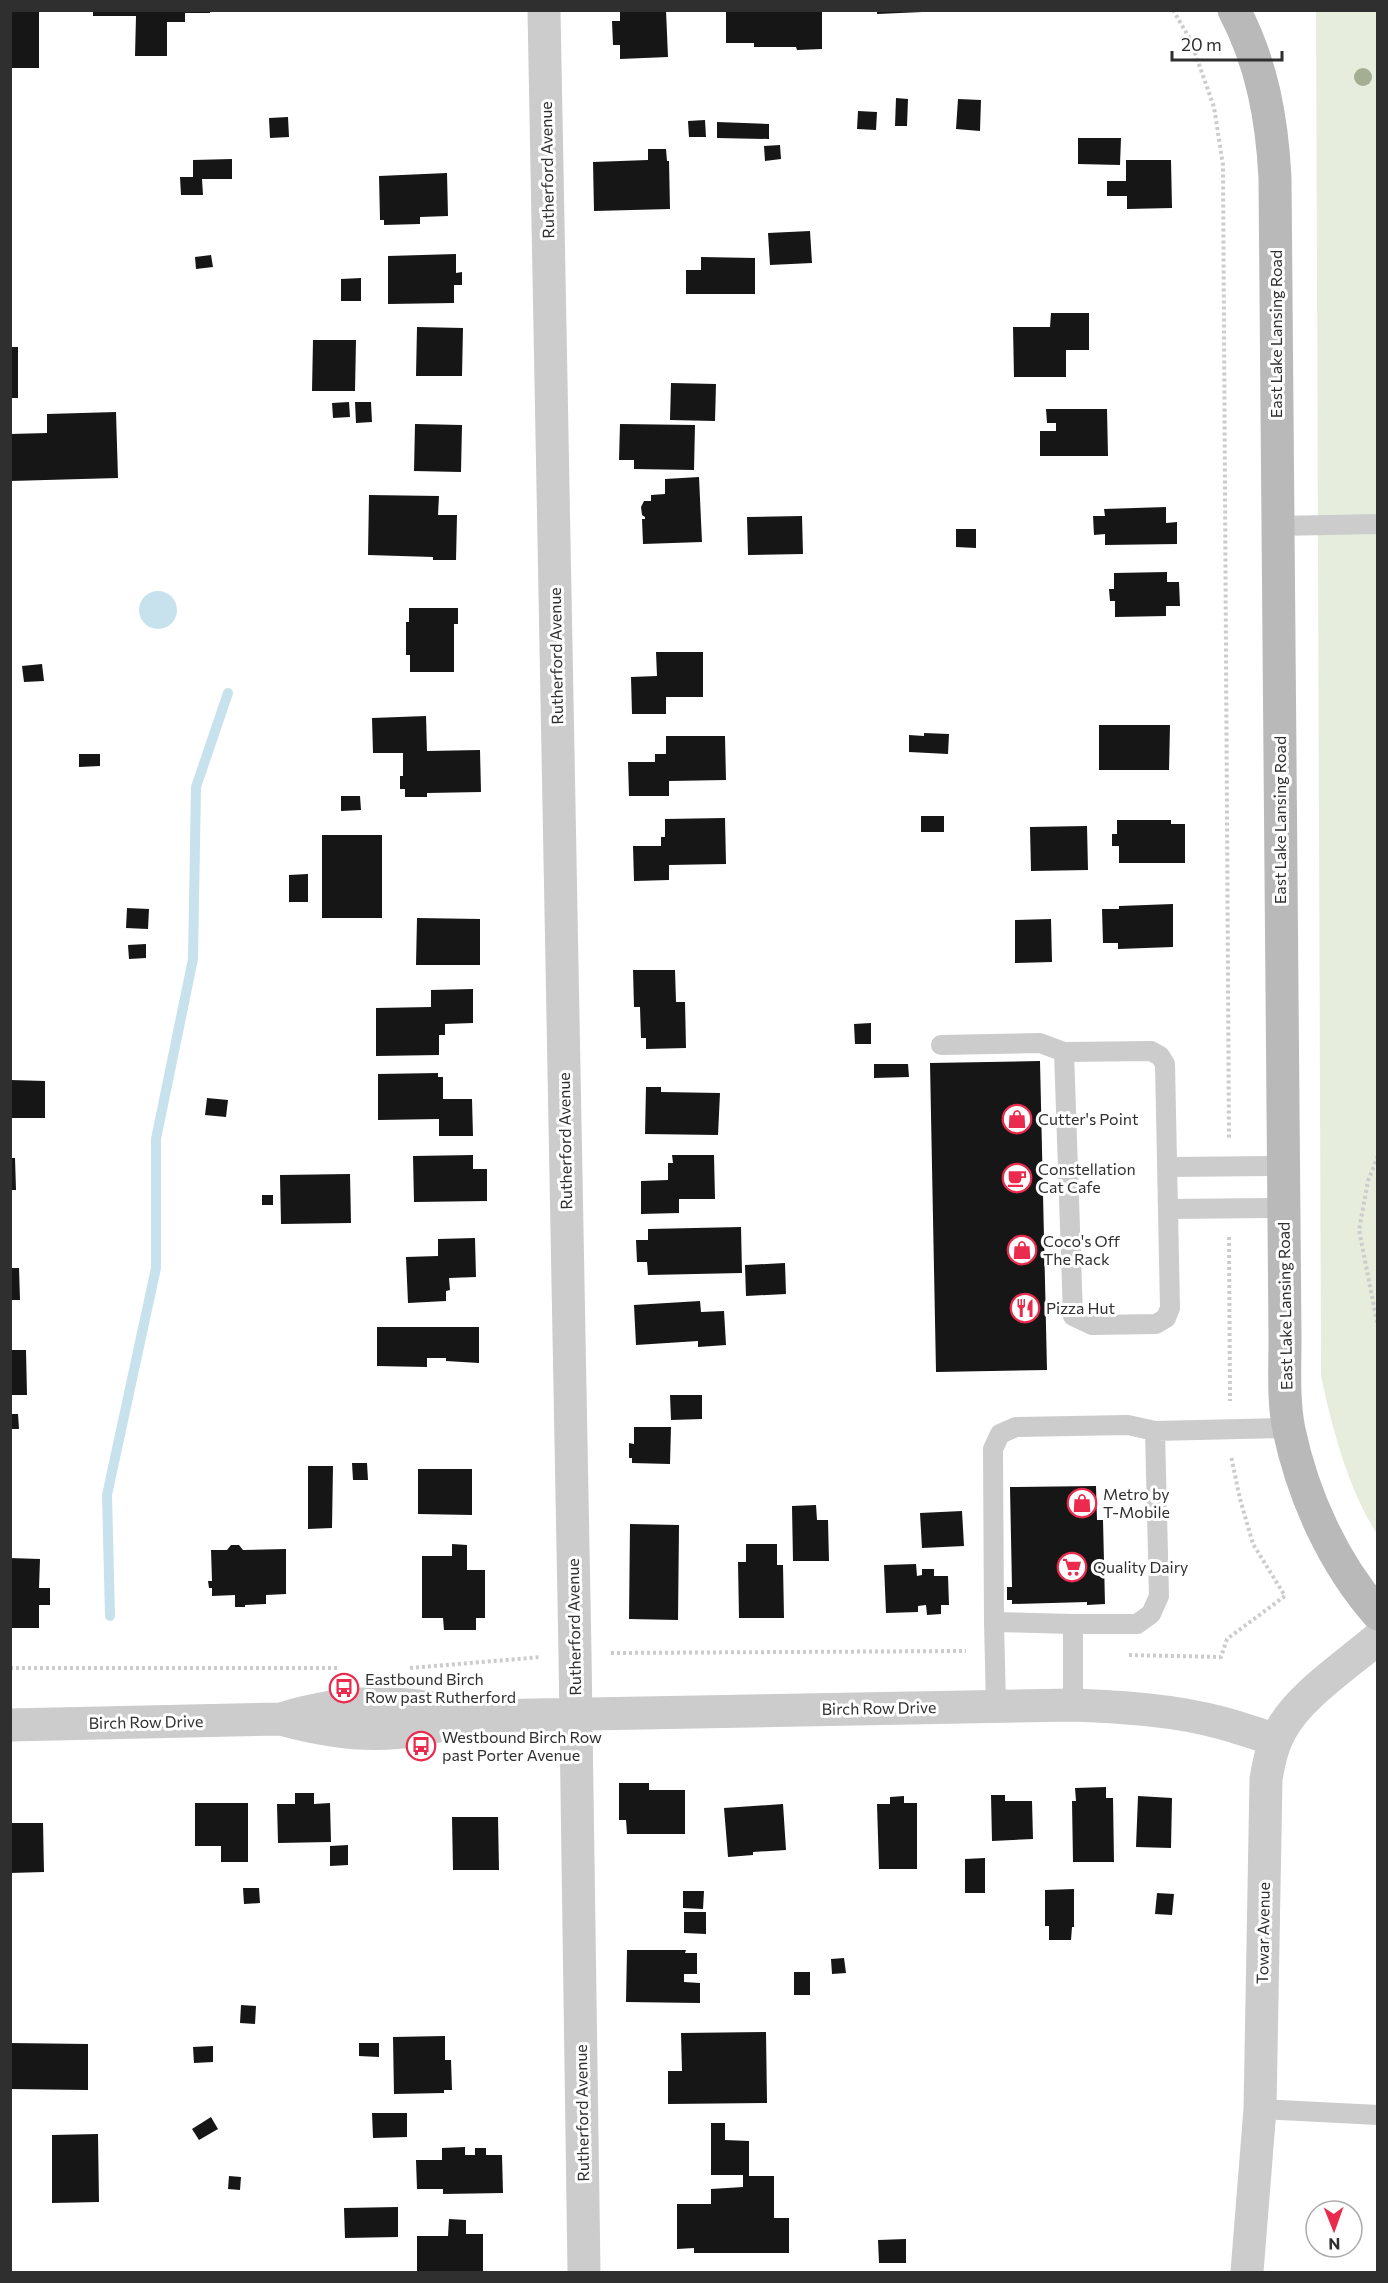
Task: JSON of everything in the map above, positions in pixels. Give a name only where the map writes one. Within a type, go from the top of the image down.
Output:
[{"type":"main road","name":"East Lake Lansing Road","points":[[1234,10],[1256,62],[1273,138],[1285,1388],[1288,1428],[1321,1528],[1361,1595],[1377,1614]]},
{"type":"street","name":"Rutherford Avenue","points":[[544,10],[575,1654],[584,2272]]},
{"type":"street","name":"Towar Avenue","points":[[1247,2272],[1260,2109],[1266,1779],[1271,1754],[1282,1728],[1303,1701],[1377,1638]]},
{"type":"street","name":"Birch Row Drive","points":[[10,1725],[281,1719],[311,1727],[378,1735],[409,1733],[479,1716],[1073,1706],[1144,1709],[1179,1714],[1222,1723],[1276,1740]]},
{"type":"lane","points":[[1278,526],[1377,524]]},
{"type":"lane","points":[[942,1045],[1040,1043],[1064,1052],[1151,1051],[1160,1056],[1165,1064],[1170,1308],[1166,1318],[1156,1324],[1092,1325],[1073,1316],[1064,1052]]},
{"type":"lane","points":[[1167,1167],[1283,1166]]},
{"type":"lane","points":[[1168,1209],[1284,1208]]},
{"type":"lane","points":[[996,1706],[993,1449],[1000,1434],[1016,1427],[1060,1426],[1128,1425],[1155,1431],[1288,1428]]},
{"type":"lane","points":[[994,1622],[1137,1624],[1151,1614],[1159,1596],[1155,1431]]},
{"type":"lane","points":[[1072,1624],[1073,1706]]},
{"type":"lane","points":[[1260,2109],[1377,2115]]},
{"type":"path","points":[[1173,10],[1190,39],[1214,107],[1222,165],[1229,1167]]},
{"type":"path","points":[[1377,1156],[1368,1180],[1359,1230],[1377,1327]]},
{"type":"path","points":[[1073,1651],[1152,1657],[1221,1658],[1227,1639],[1285,1596],[1253,1544],[1231,1461],[1229,1208]]},
{"type":"path","points":[[404,1668],[575,1654],[994,1651]]},
{"type":"path","points":[[10,1668],[344,1668]]},
{"type":"green space","points":[[1316,11],[1378,11],[1377,1534],[1349,1478],[1330,1416],[1321,1376]]},
{"type":"water","points":[[158,591],[172,596],[177,610],[172,624],[158,629],[144,624],[139,610],[144,596]]},
{"type":"building","points":[[10,10],[39,10],[39,68],[10,68]]},
{"type":"building","points":[[93,10],[210,10],[210,13],[185,13],[185,22],[167,22],[167,56],[135,56],[136,16],[93,16]]},
{"type":"building","points":[[620,10],[666,10],[668,57],[620,59],[620,45],[613,45],[612,21],[620,21]]},
{"type":"building","points":[[726,10],[822,10],[822,49],[797,50],[796,47],[754,47],[754,43],[726,43]]},
{"type":"building","points":[[877,10],[923,10],[923,12],[877,14]]},
{"type":"building","points":[[896,98],[908,99],[907,126],[895,126]]},
{"type":"building","points":[[958,99],[981,100],[980,131],[956,129]]},
{"type":"building","points":[[858,111],[877,112],[876,130],[857,129]]},
{"type":"building","points":[[288,117],[289,137],[270,138],[269,118]]},
{"type":"building","points":[[705,120],[706,137],[689,137],[688,121]]},
{"type":"building","points":[[717,122],[769,124],[769,139],[717,138]]},
{"type":"building","points":[[1078,138],[1121,138],[1120,165],[1078,164]]},
{"type":"building","points":[[780,145],[781,159],[765,161],[764,146]]},
{"type":"building","points":[[648,149],[666,149],[667,161],[669,161],[670,209],[594,211],[593,162],[648,160]]},
{"type":"building","points":[[232,159],[232,179],[202,179],[203,195],[181,195],[180,177],[193,177],[193,160]]},
{"type":"building","points":[[1126,160],[1171,160],[1172,208],[1127,209],[1127,196],[1107,196],[1107,181],[1126,181]]},
{"type":"building","points":[[447,173],[448,216],[420,217],[420,224],[384,225],[384,220],[380,220],[379,176]]},
{"type":"building","points":[[810,231],[812,263],[770,265],[768,233]]},
{"type":"building","points":[[456,254],[456,273],[462,272],[462,285],[454,285],[454,303],[388,304],[388,256]]},
{"type":"building","points":[[211,255],[213,267],[196,269],[195,257]]},
{"type":"building","points":[[701,257],[755,258],[755,294],[686,294],[686,270],[701,270]]},
{"type":"building","points":[[361,278],[361,301],[341,301],[341,279]]},
{"type":"building","points":[[1051,313],[1089,313],[1089,350],[1066,350],[1066,377],[1014,377],[1013,327],[1050,327]]},
{"type":"building","points":[[417,327],[463,328],[462,376],[416,376]]},
{"type":"building","points":[[313,340],[356,340],[355,391],[312,391]]},
{"type":"building","points":[[10,347],[18,347],[18,398],[10,398]]},
{"type":"building","points":[[671,383],[716,384],[715,421],[670,420]]},
{"type":"building","points":[[349,402],[350,417],[333,418],[332,403]]},
{"type":"building","points":[[355,402],[371,402],[372,422],[356,423]]},
{"type":"building","points":[[1046,409],[1107,409],[1108,456],[1040,456],[1040,431],[1056,431],[1056,423],[1047,423]]},
{"type":"building","points":[[116,412],[118,478],[10,481],[10,434],[47,433],[47,414]]},
{"type":"building","points":[[415,424],[462,425],[461,472],[414,471]]},
{"type":"building","points":[[620,424],[695,425],[694,470],[634,469],[634,460],[619,460]]},
{"type":"building","points":[[699,477],[702,542],[643,544],[642,519],[645,517],[642,515],[641,507],[644,501],[651,501],[651,495],[665,494],[665,479]]},
{"type":"building","points":[[369,495],[439,496],[438,515],[457,515],[456,560],[368,555]]},
{"type":"building","points":[[1166,507],[1166,523],[1177,522],[1177,544],[1105,545],[1105,534],[1094,535],[1093,516],[1105,516],[1104,509]]},
{"type":"building","points":[[802,516],[803,554],[748,555],[747,517]]},
{"type":"building","points":[[956,529],[976,529],[976,548],[956,547]]},
{"type":"building","points":[[1167,572],[1167,582],[1179,582],[1180,606],[1166,606],[1166,616],[1115,617],[1115,601],[1110,601],[1109,589],[1114,589],[1114,573]]},
{"type":"building","points":[[409,608],[458,608],[458,624],[454,624],[454,672],[410,672],[410,655],[406,655],[406,622],[409,622]]},
{"type":"building","points":[[656,652],[703,652],[703,697],[666,697],[666,714],[632,714],[631,677],[657,676]]},
{"type":"building","points":[[42,664],[44,681],[24,682],[22,666]]},
{"type":"building","points":[[426,716],[427,751],[480,750],[481,792],[427,793],[427,797],[405,797],[405,789],[400,789],[400,776],[403,776],[403,753],[373,753],[372,718]]},
{"type":"building","points":[[1099,725],[1170,725],[1169,770],[1099,770]]},
{"type":"building","points":[[924,733],[949,734],[948,754],[909,752],[909,735],[924,736]]},
{"type":"building","points":[[666,736],[725,736],[726,780],[669,781],[669,796],[629,796],[628,762],[655,762],[655,754],[666,754]]},
{"type":"building","points":[[79,754],[100,754],[100,766],[79,767]]},
{"type":"building","points":[[341,796],[360,796],[361,810],[341,811]]},
{"type":"building","points":[[921,816],[944,816],[944,832],[921,832]]},
{"type":"building","points":[[725,818],[726,864],[669,865],[669,880],[634,881],[633,846],[661,846],[661,837],[665,837],[665,819]]},
{"type":"building","points":[[1117,820],[1171,820],[1171,824],[1185,824],[1185,863],[1119,863],[1119,846],[1112,846],[1112,834],[1117,834]]},
{"type":"building","points":[[1087,826],[1088,870],[1031,871],[1030,827]]},
{"type":"building","points":[[322,835],[382,835],[382,918],[322,918]]},
{"type":"building","points":[[308,874],[308,902],[289,902],[289,875]]},
{"type":"building","points":[[1173,904],[1173,947],[1118,949],[1118,943],[1103,943],[1102,909]]},
{"type":"building","points":[[127,908],[149,909],[148,929],[126,928]]},
{"type":"building","points":[[417,918],[480,919],[480,965],[416,965]]},
{"type":"building","points":[[1051,919],[1052,962],[1015,963],[1015,920]]},
{"type":"building","points":[[146,944],[146,958],[129,959],[128,945]]},
{"type":"building","points":[[633,970],[675,970],[676,1002],[685,1002],[686,1048],[646,1049],[646,1038],[641,1038],[640,1007],[634,1007]]},
{"type":"building","points":[[473,989],[473,1023],[445,1024],[445,1035],[439,1035],[439,1055],[376,1056],[376,1008],[431,1007],[431,990]]},
{"type":"building","points":[[871,1023],[871,1044],[855,1044],[854,1024]]},
{"type":"building","points":[[1040,1061],[1047,1370],[936,1372],[930,1063]]},
{"type":"building","points":[[874,1064],[908,1064],[909,1077],[874,1078]]},
{"type":"building","points":[[438,1073],[438,1077],[443,1077],[443,1099],[472,1099],[473,1136],[439,1136],[439,1119],[378,1120],[378,1074]]},
{"type":"building","points":[[10,1080],[45,1081],[45,1118],[10,1118]]},
{"type":"building","points":[[646,1087],[661,1087],[661,1092],[720,1093],[718,1135],[645,1134]]},
{"type":"building","points":[[207,1098],[228,1100],[226,1117],[205,1115]]},
{"type":"building","points":[[473,1155],[473,1169],[487,1169],[487,1201],[414,1202],[413,1156]]},
{"type":"building","points":[[672,1155],[714,1155],[715,1199],[679,1199],[679,1213],[641,1214],[641,1181],[668,1180],[668,1163],[673,1163]]},
{"type":"building","points":[[10,1158],[15,1158],[16,1190],[10,1190]]},
{"type":"building","points":[[350,1174],[351,1223],[281,1224],[280,1175]]},
{"type":"building","points":[[262,1195],[273,1195],[273,1205],[262,1205]]},
{"type":"building","points":[[741,1227],[742,1273],[648,1275],[647,1262],[637,1262],[636,1240],[648,1240],[648,1229]]},
{"type":"building","points":[[475,1238],[476,1277],[449,1278],[450,1290],[446,1291],[446,1301],[408,1303],[406,1257],[438,1256],[438,1239]]},
{"type":"building","points":[[785,1263],[786,1294],[746,1296],[745,1265]]},
{"type":"building","points":[[10,1268],[19,1268],[20,1300],[10,1300]]},
{"type":"building","points":[[700,1301],[701,1312],[724,1311],[726,1345],[698,1347],[698,1341],[636,1345],[634,1305]]},
{"type":"building","points":[[377,1327],[479,1327],[479,1363],[446,1361],[446,1358],[427,1358],[427,1367],[377,1366]]},
{"type":"building","points":[[10,1350],[26,1350],[27,1395],[10,1395]]},
{"type":"building","points":[[670,1395],[702,1395],[702,1419],[671,1420]]},
{"type":"building","points":[[10,1414],[18,1414],[19,1429],[10,1429]]},
{"type":"building","points":[[634,1427],[671,1427],[670,1464],[632,1463],[632,1458],[629,1458],[629,1443],[634,1444]]},
{"type":"building","points":[[352,1463],[367,1463],[368,1480],[353,1480]]},
{"type":"building","points":[[308,1466],[333,1466],[332,1528],[308,1529]]},
{"type":"building","points":[[418,1469],[472,1469],[472,1515],[418,1514]]},
{"type":"building","points":[[1096,1486],[1097,1520],[1103,1520],[1105,1604],[1087,1605],[1087,1602],[1012,1604],[1012,1600],[1007,1600],[1007,1587],[1012,1587],[1010,1487]]},
{"type":"building","points":[[816,1505],[817,1520],[828,1520],[829,1561],[793,1561],[792,1506]]},
{"type":"building","points":[[962,1511],[964,1546],[922,1548],[920,1513]]},
{"type":"building","points":[[630,1524],[679,1525],[678,1620],[629,1619]]},
{"type":"building","points":[[452,1544],[467,1545],[467,1570],[485,1570],[485,1618],[476,1618],[476,1630],[444,1630],[443,1618],[422,1618],[422,1556],[452,1556]]},
{"type":"building","points":[[746,1544],[777,1544],[777,1565],[783,1565],[784,1618],[739,1618],[738,1562],[746,1562]]},
{"type":"building","points":[[231,1545],[239,1545],[243,1550],[286,1549],[286,1594],[266,1595],[266,1604],[245,1605],[245,1607],[235,1607],[235,1595],[212,1596],[212,1588],[209,1588],[208,1581],[212,1581],[211,1550],[227,1550]]},
{"type":"building","points":[[10,1558],[40,1559],[39,1588],[50,1588],[50,1605],[39,1605],[39,1628],[10,1628]]},
{"type":"building","points":[[916,1564],[917,1576],[922,1575],[922,1569],[934,1569],[934,1576],[948,1576],[949,1605],[941,1605],[941,1614],[927,1615],[926,1605],[918,1606],[918,1612],[886,1613],[884,1565]]},
{"type":"building","points":[[619,1783],[649,1783],[649,1790],[685,1790],[685,1834],[627,1834],[626,1820],[619,1820]]},
{"type":"building","points":[[1106,1787],[1106,1798],[1113,1798],[1114,1862],[1073,1862],[1072,1801],[1076,1801],[1075,1788]]},
{"type":"building","points":[[295,1793],[314,1793],[314,1804],[330,1803],[331,1842],[278,1843],[277,1804],[295,1804]]},
{"type":"building","points":[[991,1795],[1005,1795],[1005,1801],[1032,1801],[1033,1839],[992,1841]]},
{"type":"building","points":[[904,1796],[904,1803],[917,1803],[917,1869],[879,1869],[877,1804],[890,1804],[890,1797]]},
{"type":"building","points":[[1138,1796],[1172,1798],[1171,1848],[1136,1847]]},
{"type":"building","points":[[195,1803],[248,1803],[248,1862],[221,1862],[221,1846],[195,1846]]},
{"type":"building","points":[[783,1804],[786,1850],[753,1852],[753,1855],[728,1857],[724,1808]]},
{"type":"building","points":[[452,1817],[498,1817],[499,1870],[453,1870]]},
{"type":"building","points":[[10,1823],[43,1823],[44,1872],[10,1873]]},
{"type":"building","points":[[348,1845],[348,1865],[330,1866],[330,1846]]},
{"type":"building","points":[[985,1858],[985,1893],[965,1893],[965,1859]]},
{"type":"building","points":[[243,1888],[259,1888],[260,1903],[244,1904]]},
{"type":"building","points":[[1074,1889],[1074,1927],[1072,1927],[1071,1940],[1049,1940],[1049,1926],[1045,1926],[1045,1890]]},
{"type":"building","points":[[683,1891],[704,1891],[703,1909],[683,1908]]},
{"type":"building","points":[[1157,1893],[1174,1894],[1172,1915],[1155,1914]]},
{"type":"building","points":[[684,1912],[706,1912],[706,1934],[684,1933]]},
{"type":"building","points":[[627,1950],[686,1950],[685,1953],[697,1953],[697,1974],[684,1974],[684,1982],[700,1983],[700,2003],[626,2002]]},
{"type":"building","points":[[844,1958],[846,1973],[832,1974],[831,1959]]},
{"type":"building","points":[[794,1972],[810,1972],[810,1995],[794,1995]]},
{"type":"building","points":[[241,2005],[256,2006],[255,2024],[240,2023]]},
{"type":"building","points":[[766,2032],[767,2103],[668,2104],[668,2071],[682,2071],[681,2033]]},
{"type":"building","points":[[445,2036],[445,2060],[451,2060],[452,2090],[444,2090],[444,2093],[394,2094],[393,2037]]},
{"type":"building","points":[[10,2043],[88,2044],[88,2090],[10,2089]]},
{"type":"building","points":[[359,2043],[379,2043],[379,2057],[359,2056]]},
{"type":"building","points":[[213,2046],[213,2062],[194,2063],[193,2047]]},
{"type":"building","points":[[372,2113],[407,2113],[407,2137],[373,2138]]},
{"type":"building","points":[[211,2117],[218,2129],[199,2140],[192,2129]]},
{"type":"building","points":[[711,2123],[725,2123],[725,2140],[749,2141],[749,2176],[774,2176],[774,2218],[789,2218],[789,2253],[694,2253],[694,2248],[677,2249],[677,2204],[711,2204],[711,2189],[743,2187],[743,2175],[711,2175]]},
{"type":"building","points":[[98,2134],[99,2202],[52,2203],[52,2135]]},
{"type":"building","points":[[465,2147],[465,2155],[475,2155],[475,2148],[486,2148],[486,2155],[502,2155],[503,2193],[443,2194],[443,2189],[417,2189],[416,2160],[442,2160],[442,2148]]},
{"type":"building","points":[[229,2176],[241,2177],[240,2190],[228,2189]]},
{"type":"building","points":[[398,2207],[398,2237],[345,2238],[344,2208]]},
{"type":"building","points":[[449,2219],[466,2220],[466,2234],[483,2234],[483,2272],[417,2272],[417,2236],[448,2236]]},
{"type":"building","points":[[906,2239],[906,2263],[879,2263],[878,2240]]},
{"type":"waterway","points":[[110,1616],[107,1495],[156,1268],[156,1139],[193,959],[196,787],[228,693]]},
{"type":"place","name":"Cutter's Point","points":[[1017,1119]]},
{"type":"place","name":"Constellation Cat Cafe","points":[[1017,1178]]},
{"type":"place","name":"Coco's Off The Rack","points":[[1022,1250]]},
{"type":"place","name":"Pizza Hut","points":[[1025,1308]]},
{"type":"place","name":"Metro by T-Mobile","points":[[1082,1503]]},
{"type":"place","name":"Quality Dairy","points":[[1072,1567]]},
{"type":"place","name":"Eastbound Birch Row past Rutherford","points":[[344,1688]]},
{"type":"place","name":"Westbound Birch Row past Porter Avenue","points":[[421,1746]]}]
